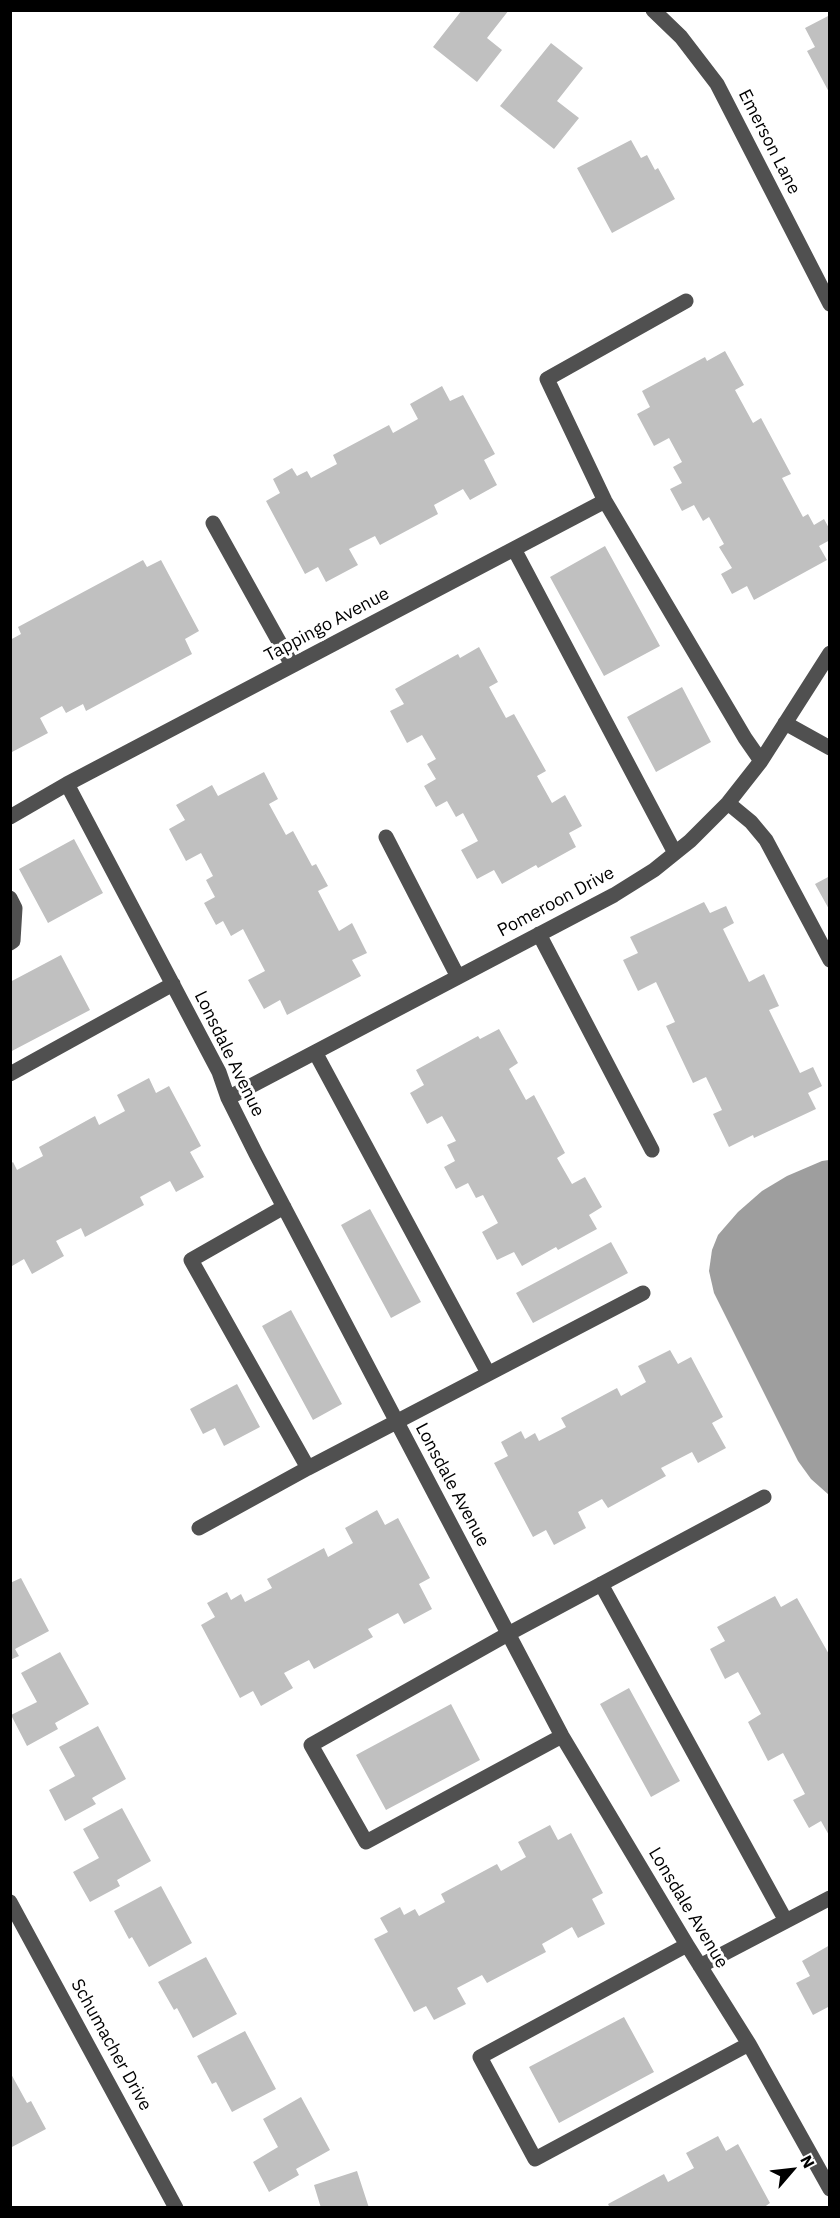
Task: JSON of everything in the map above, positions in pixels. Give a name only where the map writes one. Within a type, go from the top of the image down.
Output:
[{"type":"street","name":"Emerson Lane","points":[[653,10],[681,38],[717,84],[830,304]]},
{"type":"street","points":[[686,301],[547,379],[605,501],[745,738],[761,761]]},
{"type":"street","name":"Tappingo Avenue","points":[[10,817],[67,784],[605,501]]},
{"type":"street","points":[[213,523],[292,665]]},
{"type":"street","points":[[514,549],[675,853]]},
{"type":"street","name":"Pomeroon Drive","points":[[228,1098],[614,895],[654,870],[728,803],[761,761],[830,653]]},
{"type":"street","points":[[785,723],[830,748]]},
{"type":"street","name":"Lonsdale Avenue","points":[[67,784],[219,1072],[228,1098],[284,1207],[562,1736],[699,1966],[749,2044],[830,2189]]},
{"type":"street","points":[[728,803],[751,822],[766,840],[830,960]]},
{"type":"street","points":[[386,837],[458,977]]},
{"type":"street","points":[[10,898],[15,908],[13,941],[10,943]]},
{"type":"street","points":[[539,934],[652,1150]]},
{"type":"street","points":[[10,1074],[173,984]]},
{"type":"street","points":[[315,1052],[488,1373]]},
{"type":"street","points":[[284,1207],[191,1260],[308,1468]]},
{"type":"street","points":[[199,1528],[308,1468],[643,1293]]},
{"type":"street","points":[[562,1736],[366,1842],[310,1745],[508,1634],[764,1497]]},
{"type":"street","points":[[601,1584],[786,1921]]},
{"type":"street","points":[[699,1966],[830,1898]]},
{"type":"street","name":"Schumacher Drive","points":[[10,1902],[176,2208]]},
{"type":"street","points":[[687,1945],[480,2057],[536,2159],[749,2044]]},
{"type":"shaded area","points":[[830,1160],[829,1495],[811,1479],[798,1461],[714,1293],[709,1271],[712,1250],[718,1235],[738,1212],[762,1191],[787,1176],[822,1161]]},
{"type":"building","points":[[462,10],[509,10],[487,38],[502,50],[477,82],[433,47]]},
{"type":"building","points":[[830,15],[830,94],[807,51],[815,47],[805,28]]},
{"type":"building","points":[[551,43],[583,68],[557,101],[579,118],[554,149],[500,106]]},
{"type":"building","points":[[631,140],[641,158],[647,155],[655,170],[658,168],[675,199],[612,233],[577,168]]},
{"type":"building","points":[[725,351],[744,385],[735,390],[753,423],[761,418],[791,474],[782,478],[803,517],[808,514],[814,525],[824,519],[830,530],[830,540],[819,546],[827,560],[754,600],[747,586],[732,594],[721,574],[732,568],[719,547],[724,544],[709,517],[703,521],[694,505],[682,511],[670,489],[682,483],[673,467],[682,462],[669,438],[654,446],[637,414],[650,407],[642,391],[705,357],[707,361]]},
{"type":"building","points":[[442,386],[450,401],[463,395],[495,454],[484,460],[497,485],[470,500],[463,489],[434,505],[438,514],[380,545],[375,536],[349,549],[358,565],[326,582],[318,567],[305,574],[266,501],[280,493],[273,479],[292,468],[297,476],[307,471],[311,478],[337,464],[333,455],[389,425],[393,433],[418,419],[410,404]]},
{"type":"building","points":[[605,546],[660,646],[604,676],[550,577]]},
{"type":"building","points":[[143,560],[147,567],[161,560],[199,631],[185,639],[192,654],[86,711],[83,704],[66,713],[62,706],[40,718],[48,733],[12,752],[10,749],[10,640],[21,634],[18,627]]},
{"type":"building","points":[[479,647],[498,682],[489,687],[506,718],[514,714],[546,771],[537,776],[552,803],[565,795],[582,826],[569,833],[576,847],[502,884],[494,870],[477,879],[461,850],[478,841],[463,813],[456,817],[447,801],[436,807],[424,786],[436,779],[427,764],[436,759],[422,735],[407,743],[390,711],[404,704],[395,689],[458,654],[460,658]]},
{"type":"building","points":[[682,687],[711,742],[656,772],[627,717]]},
{"type":"building","points":[[264,772],[278,799],[269,804],[286,835],[293,831],[312,866],[316,864],[328,886],[318,891],[339,931],[352,923],[367,953],[352,960],[361,976],[287,1015],[280,1000],[264,1009],[248,980],[265,971],[243,929],[231,936],[223,921],[216,925],[204,903],[215,897],[206,880],[213,876],[201,853],[186,861],[169,829],[185,820],[176,805],[212,785],[218,796]]},
{"type":"building","points":[[74,839],[103,893],[48,923],[19,869]]},
{"type":"building","points":[[830,876],[830,911],[815,884]]},
{"type":"building","points":[[704,902],[710,913],[726,906],[734,923],[723,929],[749,982],[764,974],[779,1006],[769,1010],[800,1073],[813,1067],[822,1086],[808,1093],[816,1109],[729,1147],[713,1114],[722,1110],[706,1077],[693,1083],[666,1026],[675,1022],[656,982],[638,991],[623,960],[638,953],[630,937]]},
{"type":"building","points":[[61,955],[90,1010],[10,1052],[10,982]]},
{"type":"building","points":[[499,1029],[518,1063],[509,1069],[526,1100],[534,1095],[565,1153],[557,1158],[572,1184],[585,1177],[602,1207],[589,1215],[597,1229],[558,1250],[556,1247],[522,1266],[514,1252],[497,1260],[482,1232],[498,1223],[483,1195],[476,1198],[468,1183],[456,1189],[444,1167],[455,1161],[447,1145],[456,1141],[442,1116],[427,1124],[410,1093],[424,1085],[416,1070],[478,1036],[480,1039]]},
{"type":"building","points":[[149,1078],[156,1093],[169,1086],[201,1146],[190,1152],[204,1177],[176,1192],[170,1181],[140,1197],[144,1205],[85,1237],[81,1228],[56,1241],[64,1256],[32,1274],[24,1259],[12,1266],[10,1164],[13,1162],[17,1170],[43,1156],[39,1147],[95,1116],[99,1125],[125,1111],[117,1095]]},
{"type":"building","points":[[370,1209],[421,1302],[391,1318],[341,1225]]},
{"type":"building","points":[[611,1242],[628,1273],[533,1323],[516,1293]]},
{"type":"building","points":[[291,1310],[342,1404],[313,1420],[262,1326]]},
{"type":"building","points":[[670,1350],[678,1364],[691,1357],[723,1417],[712,1423],[726,1448],[698,1463],[692,1452],[661,1468],[666,1476],[608,1508],[602,1499],[578,1512],[586,1528],[554,1545],[546,1530],[533,1537],[494,1463],[508,1456],[501,1442],[521,1431],[525,1439],[535,1433],[539,1441],[566,1427],[561,1418],[617,1388],[621,1396],[646,1382],[638,1366]]},
{"type":"building","points":[[237,1384],[260,1427],[224,1446],[215,1428],[203,1434],[190,1409]]},
{"type":"building","points":[[377,1510],[385,1525],[398,1518],[430,1578],[419,1584],[432,1609],[404,1624],[398,1613],[368,1629],[373,1637],[314,1669],[309,1660],[284,1673],[293,1688],[261,1706],[253,1691],[240,1698],[201,1625],[215,1617],[207,1603],[227,1592],[231,1600],[241,1594],[245,1602],[272,1588],[267,1579],[324,1548],[328,1557],[353,1543],[345,1528]]},
{"type":"building","points":[[21,1578],[49,1631],[15,1649],[19,1656],[10,1660],[10,1583]]},
{"type":"building","points":[[775,1596],[781,1607],[797,1598],[830,1656],[830,1837],[821,1821],[809,1828],[793,1800],[805,1794],[783,1753],[768,1761],[748,1722],[761,1714],[738,1672],[725,1679],[710,1649],[725,1641],[717,1627]]},
{"type":"building","points":[[60,1652],[89,1704],[55,1723],[58,1729],[27,1746],[11,1715],[37,1702],[21,1673]]},
{"type":"building","points":[[629,1688],[680,1781],[651,1797],[600,1704]]},
{"type":"building","points":[[451,1704],[480,1760],[386,1810],[356,1755]]},
{"type":"building","points":[[98,1726],[126,1779],[92,1798],[96,1804],[65,1821],[49,1790],[75,1776],[59,1747]]},
{"type":"building","points":[[122,1808],[151,1861],[117,1880],[120,1886],[90,1902],[73,1872],[99,1858],[83,1829]]},
{"type":"building","points":[[550,1825],[558,1840],[571,1833],[603,1893],[592,1899],[605,1924],[578,1938],[572,1927],[542,1944],[546,1952],[487,1983],[482,1975],[457,1988],[466,2004],[434,2020],[426,2006],[414,2012],[374,1939],[388,1932],[380,1918],[400,1907],[404,1915],[415,1909],[419,1916],[445,1902],[441,1894],[497,1864],[501,1871],[526,1857],[518,1842]]},
{"type":"building","points":[[161,1886],[192,1943],[149,1967],[132,1937],[129,1939],[114,1911]]},
{"type":"building","points":[[830,1945],[830,2006],[813,2015],[796,1983],[810,1976],[802,1961]]},
{"type":"building","points":[[206,1957],[237,2014],[193,2038],[177,2008],[174,2010],[158,1982]]},
{"type":"building","points":[[624,2017],[654,2072],[559,2123],[529,2067]]},
{"type":"building","points":[[245,2031],[276,2089],[232,2112],[216,2082],[212,2084],[197,2056]]},
{"type":"building","points":[[10,2072],[27,2103],[31,2101],[46,2129],[10,2148]]},
{"type":"building","points":[[301,2097],[330,2150],[296,2169],[299,2175],[269,2192],[253,2162],[278,2147],[263,2119]]},
{"type":"building","points":[[718,2136],[726,2151],[738,2144],[770,2203],[763,2208],[610,2208],[608,2204],[664,2174],[668,2182],[694,2168],[686,2153]]},
{"type":"building","points":[[357,2171],[369,2208],[321,2208],[314,2185]]}]
